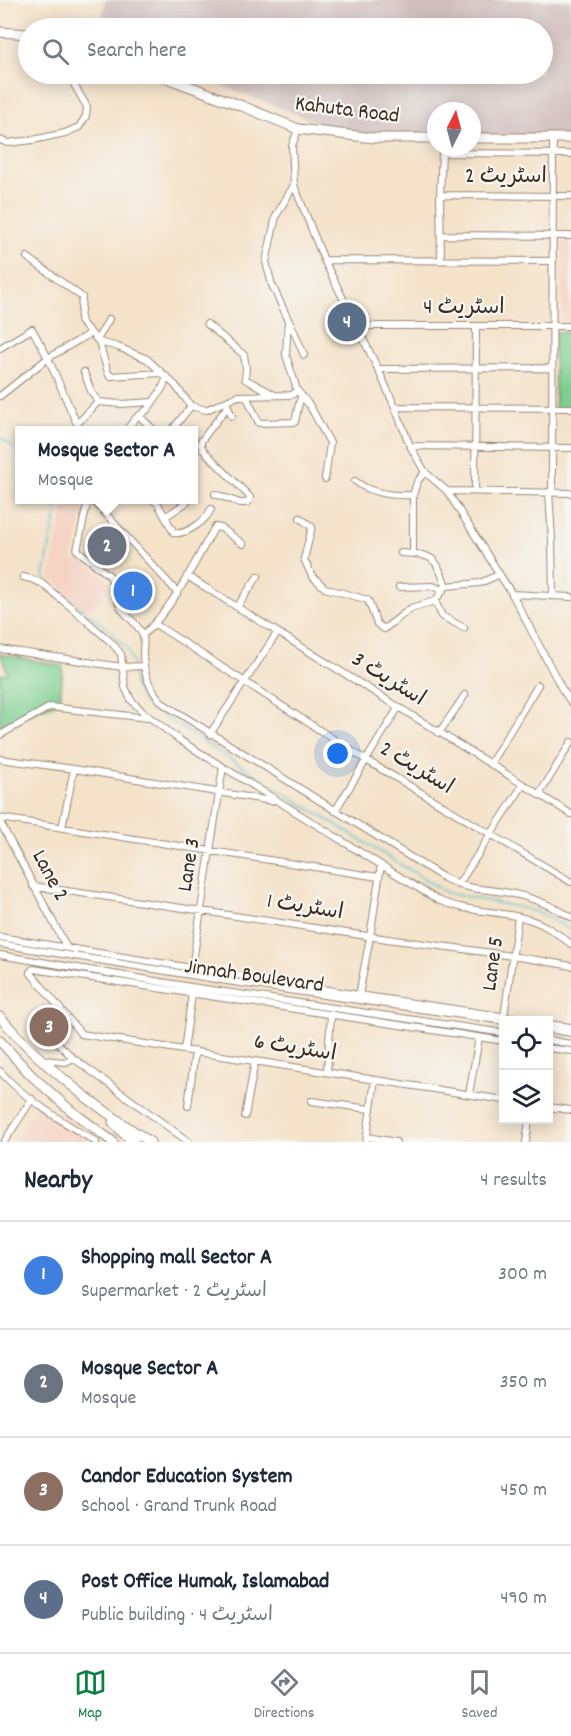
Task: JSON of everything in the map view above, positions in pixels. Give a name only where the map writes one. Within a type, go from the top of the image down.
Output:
[{"type":"highway","points":[[0,32],[18,33]]},
{"type":"highway","name":"Kahuta Road","points":[[183,84],[298,129],[374,138],[427,138]]},
{"type":"highway","points":[[481,138],[571,138]]},
{"type":"highway","points":[[0,1016],[40,1059],[75,1090],[150,1142]]},
{"type":"highway","points":[[0,1041],[31,1076],[110,1141]]},
{"type":"highway","points":[[104,1111],[134,1142]]},
{"type":"street","points":[[0,140],[8,143],[33,140],[65,133],[79,127],[86,116],[87,107],[74,84]]},
{"type":"street","points":[[298,129],[292,146],[294,185],[324,260],[378,369],[410,446],[425,472],[447,491],[512,594],[571,702]]},
{"type":"street","points":[[553,138],[553,448],[550,492],[553,596]]},
{"type":"street","points":[[441,261],[442,153],[571,154]]},
{"type":"street","points":[[294,185],[276,216],[266,262],[272,285],[304,355]]},
{"type":"street","name":"اسٹریٹ 2","points":[[440,195],[571,196]]},
{"type":"street","points":[[441,236],[571,236]]},
{"type":"street","points":[[27,257],[82,297],[80,321],[98,341],[110,376],[164,375]]},
{"type":"street","points":[[324,260],[553,261]]},
{"type":"street","points":[[98,341],[109,319]]},
{"type":"street","points":[[288,319],[286,355],[297,390],[314,412],[330,444],[325,479]]},
{"type":"street","points":[[207,324],[244,355],[245,379],[275,395]]},
{"type":"street","name":"اسٹریٹ 4","points":[[356,326],[571,326]]},
{"type":"street","points":[[475,491],[476,326]]},
{"type":"street","points":[[0,348],[32,328],[77,424],[98,402]]},
{"type":"street","points":[[0,396],[48,358],[91,333]]},
{"type":"street","points":[[98,341],[147,359],[175,385],[191,406],[206,410],[227,404]]},
{"type":"street","points":[[378,369],[552,368]]},
{"type":"street","points":[[84,372],[93,396],[98,402],[121,404],[153,402]]},
{"type":"street","points":[[130,426],[148,409],[162,389],[164,375]]},
{"type":"street","points":[[215,494],[240,503],[247,503],[250,499],[201,446],[201,441],[227,404],[238,396],[292,395],[297,390]]},
{"type":"street","points":[[246,396],[259,423],[295,422],[302,396]]},
{"type":"street","points":[[227,404],[232,416]]},
{"type":"street","points":[[175,426],[191,406]]},
{"type":"street","points":[[395,408],[571,408]]},
{"type":"street","points":[[139,416],[150,426]]},
{"type":"street","points":[[410,446],[571,448]]},
{"type":"street","points":[[413,554],[413,495],[417,482],[425,472]]},
{"type":"street","points":[[355,481],[372,491],[398,496],[413,495]]},
{"type":"street","points":[[447,491],[571,493]]},
{"type":"street","points":[[87,504],[77,550],[110,576],[121,607],[143,635],[141,667],[156,696],[164,704],[458,885],[533,899],[571,917]]},
{"type":"street","points":[[97,504],[177,592]]},
{"type":"street","points":[[158,504],[174,533],[179,534],[208,516],[211,509]]},
{"type":"street","points":[[165,517],[184,504]]},
{"type":"street","points":[[300,518],[312,527],[303,559],[312,576],[325,588],[368,600],[377,624],[384,629],[411,608],[435,601],[444,588]]},
{"type":"street","points":[[143,635],[155,624],[177,592],[215,527],[243,544]]},
{"type":"street","points":[[401,553],[424,555],[435,561],[444,588]]},
{"type":"street","points":[[399,587],[444,588],[480,583],[498,575]]},
{"type":"street","name":"اسٹریٹ 3","points":[[187,576],[571,814]]},
{"type":"street","points":[[237,607],[258,576]]},
{"type":"street","points":[[23,578],[32,579],[41,584],[112,643],[121,654],[125,668],[127,694],[137,707],[181,741],[444,903],[518,917],[545,926],[571,944]]},
{"type":"street","points":[[512,594],[571,597]]},
{"type":"street","points":[[435,601],[442,616],[464,628]]},
{"type":"street","name":"اسٹریٹ 2","points":[[155,624],[366,760],[571,882]]},
{"type":"street","points":[[210,734],[278,633]]},
{"type":"street","points":[[0,649],[125,668],[141,667]]},
{"type":"street","points":[[489,764],[538,685]]},
{"type":"street","points":[[439,733],[465,695]]},
{"type":"street","points":[[0,735],[50,707],[150,718]]},
{"type":"street","points":[[335,811],[398,708]]},
{"type":"street","points":[[539,795],[571,742]]},
{"type":"street","points":[[0,759],[277,802]]},
{"type":"street","name":"Lane 3","points":[[192,968],[223,767]]},
{"type":"street","points":[[62,828],[74,769]]},
{"type":"street","points":[[458,885],[523,785]]},
{"type":"street","points":[[0,820],[378,878]]},
{"type":"street","name":"Lane 2","points":[[0,820],[67,948]]},
{"type":"street","points":[[359,995],[381,865]]},
{"type":"street","name":"اسٹریٹ 1","points":[[33,886],[514,955],[571,966]]},
{"type":"street","name":"Lane 5","points":[[504,1016],[518,917]]},
{"type":"street","points":[[0,937],[152,965],[192,968],[438,1010]]},
{"type":"street","name":"Jinnah Boulevard","points":[[0,944],[152,965],[240,983],[499,1018]]},
{"type":"street","points":[[27,949],[32,960]]},
{"type":"street","name":"Jinnah Boulevard","points":[[0,955],[238,994],[499,1032]]},
{"type":"street","name":"اسٹریٹ 6","points":[[149,987],[33,969],[30,972],[81,1034],[499,1099]]},
{"type":"street","points":[[150,980],[149,987],[499,1040]]},
{"type":"street","points":[[238,994],[240,983]]},
{"type":"street","points":[[184,1050],[192,994]]},
{"type":"street","points":[[327,1072],[331,1014]]},
{"type":"street","points":[[37,1016],[47,1032],[73,1058],[189,1142]]},
{"type":"street","points":[[435,1030],[436,1023]]},
{"type":"street","points":[[553,1025],[571,1027]]},
{"type":"street","points":[[553,1030],[571,1033]]},
{"type":"street","points":[[469,1094],[479,1038]]},
{"type":"street","points":[[553,1042],[571,1044]]},
{"type":"street","points":[[553,1049],[571,1051]]},
{"type":"street","points":[[188,1106],[195,1052]]},
{"type":"street","points":[[40,1059],[66,1062],[73,1058]]},
{"type":"street","points":[[245,1116],[255,1061]]},
{"type":"street","points":[[0,1071],[32,1099],[96,1142]]},
{"type":"street","points":[[375,1080],[366,1140],[396,1142]]},
{"type":"street","points":[[4,1142],[32,1099]]},
{"type":"street","points":[[311,1101],[370,1109]]},
{"type":"street","points":[[553,1108],[571,1110]]},
{"type":"street","points":[[526,1142],[529,1124]]},
{"type":"shaded area","points":[[105,0],[571,0],[571,137],[481,136],[481,102],[427,102],[427,136],[350,135],[218,84],[553,84],[553,18],[103,18]]},
{"type":"shaded area","points":[[562,242],[571,242],[571,322],[562,322]]},
{"type":"shaded area","points":[[65,504],[84,504],[72,561],[77,562],[79,558],[107,579],[109,585],[107,591],[91,609],[87,609],[65,594],[63,588],[50,579]]},
{"type":"shaded area","points":[[40,1102],[88,1133],[82,1142],[14,1142]]},
{"type":"green space","points":[[554,332],[571,332],[571,409],[555,409]]},
{"type":"green space","points":[[0,654],[63,666],[60,702],[5,722],[0,726],[0,675],[8,673]]},
{"type":"waterway","points":[[0,437],[15,448]]},
{"type":"waterway","points":[[54,504],[57,510],[44,576],[48,583],[110,630],[128,650],[133,665]]},
{"type":"waterway","points":[[134,669],[134,686],[146,705],[447,893],[527,909],[544,915],[571,930]]},
{"type":"place","name":"Post Office Humak, Islamabad","points":[[347,322]]},
{"type":"place","name":"Mosque Sector A","points":[[107,546]]},
{"type":"place","name":"Shopping mall Sector A","points":[[133,591]]},
{"type":"place","name":"Candor Education System","points":[[49,1027]]}]
